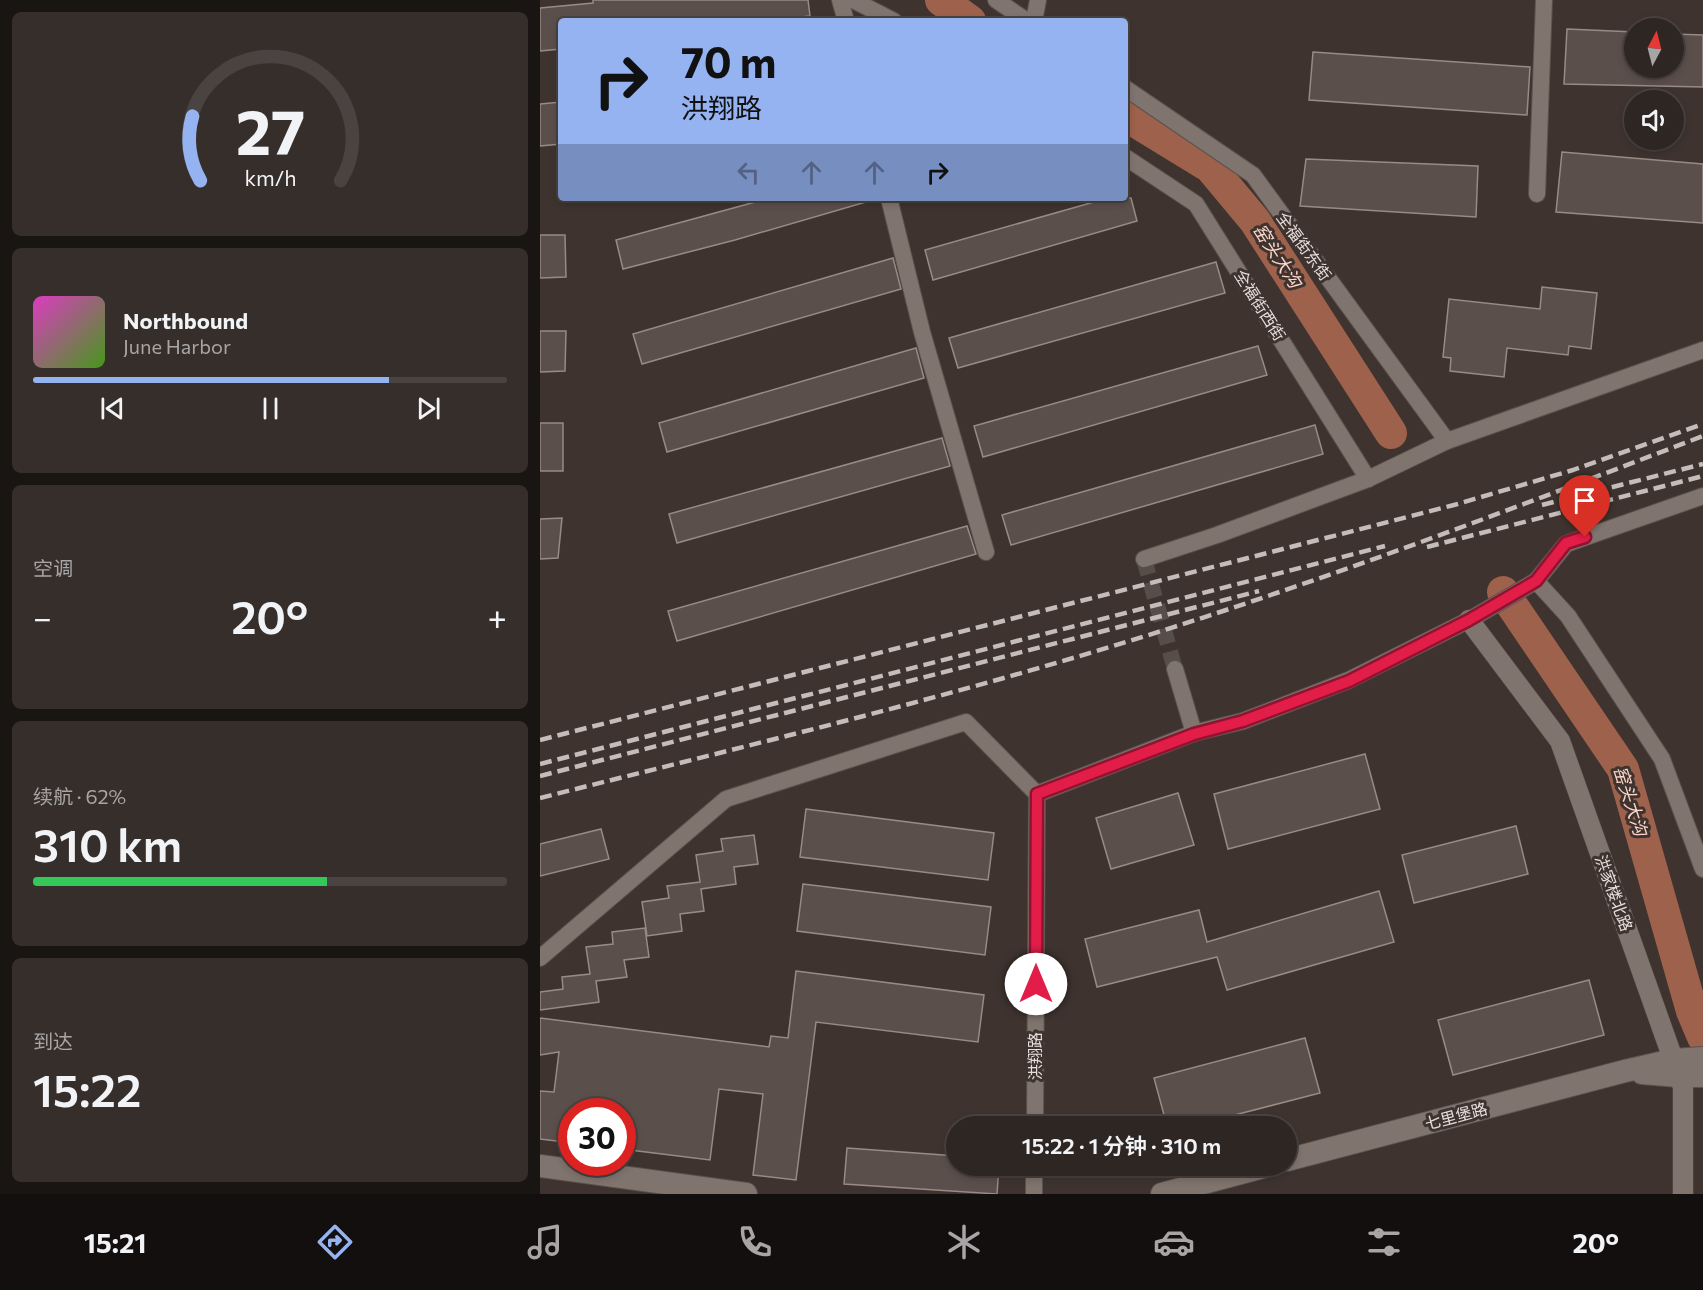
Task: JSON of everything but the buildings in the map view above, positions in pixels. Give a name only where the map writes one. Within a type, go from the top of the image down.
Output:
[{"type":"main road","name":"七里堡路","points":[[1297,1157],[1625,1071],[1676,1068],[1703,1058]]},
{"type":"main road","name":"七里堡路","points":[[1676,1068],[1703,1076]]},
{"type":"main road","points":[[540,1166],[746,1194]]},
{"type":"main road","points":[[1162,1194],[1230,1176]]},
{"type":"street","points":[[840,0],[845,18]]},
{"type":"street","points":[[853,0],[888,18]]},
{"type":"street","points":[[996,0],[1023,18]]},
{"type":"street","points":[[1035,18],[1038,0]]},
{"type":"street","points":[[1537,194],[1544,0]]},
{"type":"street","name":"全福街东街","points":[[1128,90],[1253,175],[1447,441]]},
{"type":"street","name":"全福街西街","points":[[1128,159],[1196,204],[1368,479]]},
{"type":"street","points":[[890,201],[922,332],[986,552]]},
{"type":"street","points":[[1144,559],[1217,535],[1368,479],[1447,441],[1703,350]]},
{"type":"street","points":[[540,958],[726,799],[736,795],[966,722],[1037,794],[1194,734],[1243,721],[1349,681],[1469,620],[1536,581],[1566,543],[1703,496]]},
{"type":"street","points":[[1536,581],[1568,616],[1662,759],[1703,868]]},
{"type":"street","name":"洪家楼北路","points":[[1469,620],[1560,741],[1683,1087],[1683,1194]]},
{"type":"street","points":[[1174,669],[1194,734]]},
{"type":"street","name":"洪翔路","points":[[1035,1116],[1037,794]]},
{"type":"street","points":[[1034,1176],[1034,1194]]},
{"type":"waterway","name":"窑头大沟","points":[[941,0],[966,18]]},
{"type":"waterway","name":"窑头大沟","points":[[1128,117],[1210,167],[1255,221],[1391,433]]},
{"type":"waterway","name":"窑头大沟","points":[[1503,592],[1623,769],[1692,1011],[1703,1037]]},
{"type":"tunnel","points":[[1144,559],[1175,669]]},
{"type":"railway","points":[[540,740],[1454,505],[1573,470],[1703,424]]},
{"type":"railway","points":[[540,798],[879,712],[1131,641],[1398,550],[1703,436]]},
{"type":"railway","points":[[1542,505],[1703,464]]},
{"type":"railway","points":[[1427,547],[1703,476]]},
{"type":"railway","points":[[540,764],[1385,546]]},
{"type":"railway","points":[[540,776],[1259,591]]},
{"type":"route","points":[[1036,984],[1037,794],[1194,734],[1243,721],[1349,681],[1469,620],[1536,581],[1566,543],[1585,537]]}]
